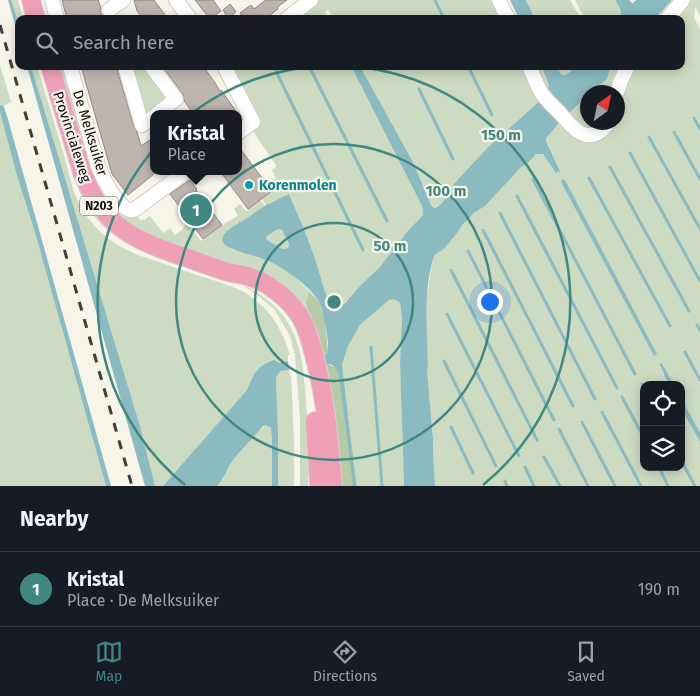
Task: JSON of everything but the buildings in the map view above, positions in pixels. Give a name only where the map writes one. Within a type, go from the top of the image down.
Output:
[{"type":"main road","points":[[31,0],[35,15]]},
{"type":"main road","name":"Provincialeweg","points":[[51,70],[82,172],[89,189],[103,211],[137,239],[167,251],[265,283],[293,307],[300,316],[308,334],[308,351],[327,425],[333,486]]},
{"type":"main road","name":"Provincialeweg","points":[[314,375],[319,486]]},
{"type":"street","points":[[52,0],[56,15]]},
{"type":"street","points":[[113,15],[123,0]]},
{"type":"street","points":[[176,0],[187,15]]},
{"type":"street","points":[[291,15],[311,0]]},
{"type":"street","points":[[499,0],[506,15]]},
{"type":"street","points":[[670,15],[683,0]]},
{"type":"street","name":"De Melksuiker","points":[[71,70],[98,166],[110,191],[126,209],[134,210],[182,175]]},
{"type":"street","points":[[126,70],[142,125],[150,120]]},
{"type":"street","points":[[154,70],[176,99],[162,110]]},
{"type":"street","points":[[226,70],[253,122],[242,130]]},
{"type":"street","points":[[531,70],[541,92],[576,131],[585,135],[595,134],[602,130]]},
{"type":"street","points":[[619,85],[626,70]]},
{"type":"green space","points":[[11,0],[18,0],[22,15],[16,15]]},
{"type":"green space","points":[[317,0],[497,0],[503,15],[332,15],[328,9],[325,12],[326,15],[298,15]]},
{"type":"green space","points":[[526,0],[570,0],[579,15],[533,15]]},
{"type":"green space","points":[[575,0],[615,0],[621,14],[620,15],[583,15]]},
{"type":"green space","points":[[687,0],[700,0],[700,15],[695,7],[694,18],[700,29],[700,432],[685,405],[685,381],[672,381],[662,363],[659,365],[667,381],[640,381],[640,471],[685,471],[685,415],[700,442],[700,486],[435,486],[427,370],[426,318],[427,297],[434,255],[457,233],[462,224],[485,206],[520,168],[528,163],[536,154],[543,154],[559,168],[546,138],[561,121],[576,134],[589,130],[625,130],[625,85],[622,85],[628,70],[685,70],[685,15],[674,15]],"holes":[[[565,180],[654,356],[561,182]]]},
{"type":"green space","points":[[0,65],[11,102],[3,106],[0,106]]},
{"type":"green space","points":[[32,70],[38,70],[76,197],[84,212],[99,231],[117,245],[138,255],[225,284],[249,295],[272,317],[287,345],[290,355],[288,355],[288,361],[279,363],[254,375],[247,390],[163,486],[155,486],[140,426]]},
{"type":"green space","points":[[58,70],[64,70],[93,162],[141,221],[150,216],[163,233],[170,228],[175,235],[187,224],[201,241],[238,216],[234,209],[240,204],[246,211],[260,200],[265,206],[233,227],[231,249],[269,261],[293,275],[309,291],[306,302],[308,314],[298,304],[172,247],[119,219],[94,186]]},
{"type":"green space","points":[[131,70],[148,70],[168,97],[153,110],[150,110],[147,115],[144,114]]},
{"type":"green space","points":[[232,70],[353,70],[422,206],[423,215],[379,268],[339,308],[334,310],[328,298],[309,243],[289,194],[266,205],[262,199],[272,191],[265,181],[269,183],[276,178],[272,170],[276,165],[252,130]]},
{"type":"green space","points":[[362,70],[528,70],[543,98],[488,147],[453,185],[438,207],[435,208],[429,202],[413,162]]},
{"type":"green space","points":[[534,70],[543,70],[549,84],[546,91]]},
{"type":"green space","points":[[559,70],[572,70],[565,75],[561,74]]},
{"type":"green space","points":[[610,70],[623,70],[617,85],[599,85]]},
{"type":"green space","points":[[580,103],[580,125],[566,117]]},
{"type":"green space","points":[[0,112],[36,236],[106,486],[0,486]]},
{"type":"green space","points":[[75,177],[91,207],[251,289],[280,312],[290,326],[297,341],[301,358],[310,473],[308,474],[308,486],[300,486],[300,417],[295,355],[290,336],[274,309],[244,286],[146,252],[121,240],[100,224],[92,214],[79,191]]},
{"type":"green space","points":[[278,229],[282,230],[289,244],[288,248],[283,249],[267,240],[266,237]]},
{"type":"green space","points":[[309,291],[320,303],[325,322],[328,351],[326,355],[322,356],[308,314],[306,302]]},
{"type":"green space","points":[[394,299],[400,303],[402,318],[400,363],[404,486],[357,486],[342,365],[348,346],[360,325],[389,300]]},
{"type":"green space","points":[[323,364],[336,368],[342,365],[357,486],[340,486]]},
{"type":"green space","points":[[289,370],[293,417],[294,486],[217,486],[237,455],[277,412],[276,378],[280,371]]},
{"type":"water","points":[[8,0],[11,0],[16,15],[15,24]]},
{"type":"water","points":[[510,0],[526,0],[533,15],[517,15]]},
{"type":"water","points":[[615,0],[630,0],[633,3],[636,0],[672,0],[659,15],[620,15]]},
{"type":"water","points":[[28,70],[32,70],[140,426],[155,486],[145,486]]},
{"type":"water","points":[[353,70],[362,70],[413,162],[431,205],[435,208],[443,202],[453,185],[488,147],[543,98],[549,86],[543,70],[559,70],[561,74],[565,75],[572,70],[610,70],[607,79],[600,85],[580,85],[580,103],[546,138],[560,171],[556,173],[543,154],[536,154],[528,163],[520,168],[485,206],[474,213],[463,224],[442,251],[434,256],[427,296],[427,370],[435,486],[404,486],[400,363],[402,318],[400,303],[394,299],[389,300],[360,325],[348,346],[342,365],[356,486],[353,486],[339,376],[334,366],[323,364],[322,356],[326,355],[328,342],[322,308],[319,302],[290,273],[269,261],[230,248],[223,242],[223,236],[240,221],[289,194],[309,243],[325,291],[334,310],[346,302],[379,268],[423,215],[422,206]],"holes":[[[278,229],[282,230],[289,244],[288,248],[283,249],[267,240],[266,237]]]},
{"type":"water","points":[[2,105],[7,116],[111,486],[106,486],[17,175],[0,112],[0,106]]},
{"type":"water","points":[[563,179],[657,354],[654,356],[561,182]]},
{"type":"water","points":[[274,360],[279,363],[288,361],[289,370],[280,371],[276,378],[278,486],[272,486],[272,438],[271,428],[267,425],[263,426],[237,455],[217,486],[163,486],[247,390],[256,371]]},
{"type":"water","points":[[662,363],[672,381],[667,381],[659,364]]},
{"type":"water","points":[[685,405],[700,432],[700,442],[685,415]]},
{"type":"waterway","points":[[435,0],[442,15]]},
{"type":"waterway","points":[[275,70],[363,250]]},
{"type":"waterway","points":[[311,70],[387,221]]},
{"type":"waterway","points":[[470,70],[492,115]]},
{"type":"waterway","points":[[419,89],[453,159]]},
{"type":"waterway","points":[[694,118],[700,129]]},
{"type":"waterway","points":[[674,132],[700,179]]},
{"type":"waterway","points":[[649,137],[700,229]]},
{"type":"waterway","points":[[630,153],[700,281]]},
{"type":"waterway","points":[[610,167],[689,311]]},
{"type":"waterway","points":[[589,178],[670,326]]},
{"type":"waterway","points":[[533,179],[635,374]]},
{"type":"waterway","points":[[517,196],[617,388]]},
{"type":"waterway","points":[[500,213],[595,399]]},
{"type":"waterway","points":[[483,230],[573,406]]},
{"type":"waterway","points":[[468,251],[554,420]]},
{"type":"waterway","points":[[451,270],[537,440]]},
{"type":"waterway","points":[[447,314],[519,456]]},
{"type":"waterway","points":[[697,325],[700,330]]},
{"type":"waterway","points":[[371,347],[382,486]]},
{"type":"waterway","points":[[685,352],[700,380]]},
{"type":"waterway","points":[[444,361],[496,466]]},
{"type":"waterway","points":[[622,397],[640,431]]},
{"type":"waterway","points":[[602,412],[641,486]]},
{"type":"waterway","points":[[582,422],[615,486]]},
{"type":"waterway","points":[[451,427],[473,473]]},
{"type":"waterway","points":[[559,429],[588,486]]},
{"type":"waterway","points":[[544,457],[560,486]]},
{"type":"waterway","points":[[525,467],[534,486]]},
{"type":"waterway","points":[[685,467],[695,486]]},
{"type":"waterway","points":[[661,471],[668,486]]},
{"type":"waterway","points":[[505,481],[507,486]]},
{"type":"railway","points":[[0,25],[132,486]]},
{"type":"place","name":"Korenmolen","points":[[249,185]]},
{"type":"place","name":"Kristal","points":[[196,210]]}]
